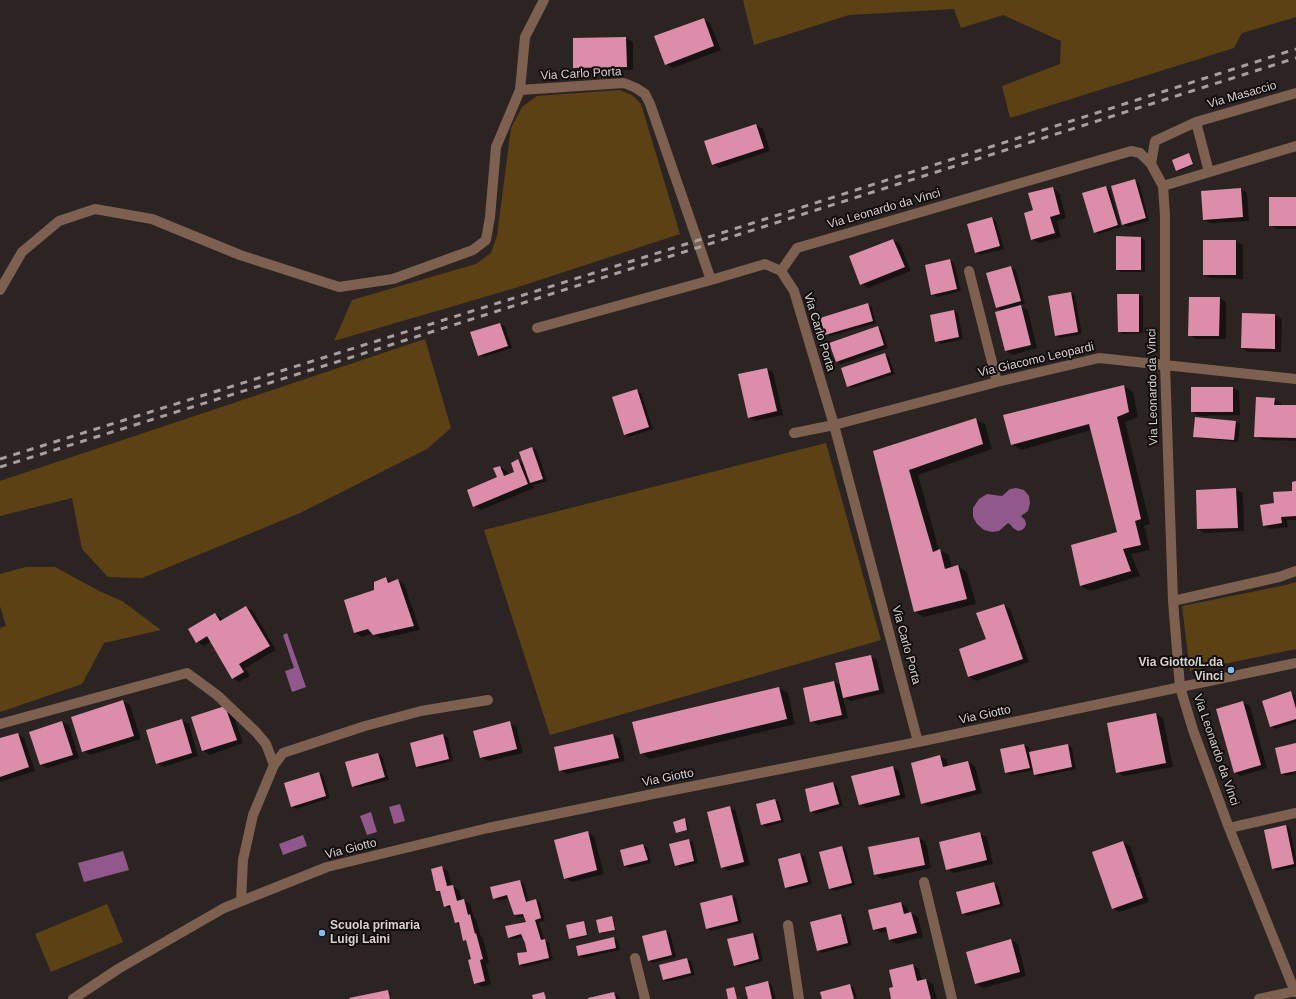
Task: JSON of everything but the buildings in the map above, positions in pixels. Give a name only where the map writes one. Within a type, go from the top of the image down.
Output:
[{"type":"street","points":[[0,290],[22,252],[59,221],[95,209],[152,219],[240,255],[338,287],[394,279],[473,250],[486,240],[490,217],[496,147],[520,90],[525,37],[544,0]]},
{"type":"street","name":"Via Carlo Porta","points":[[520,90],[624,83],[645,94],[650,104],[711,280]]},
{"type":"street","name":"Via Masaccio","points":[[1151,164],[1155,141],[1196,122],[1296,93]]},
{"type":"street","name":"Via Masaccio","points":[[1196,122],[1209,172]]},
{"type":"street","points":[[1163,186],[1296,146]]},
{"type":"street","name":"Via Leonardo da Vinci","points":[[781,271],[797,248],[1131,151],[1140,153],[1151,164],[1163,186],[1165,216],[1165,365],[1173,601],[1180,687],[1193,730],[1229,828],[1296,992]]},
{"type":"street","points":[[537,328],[764,264],[781,271]]},
{"type":"street","name":"Via Carlo Porta","points":[[781,271],[794,291],[834,425],[918,742]]},
{"type":"street","points":[[969,271],[997,382]]},
{"type":"street","name":"Via Giacomo Leopardi","points":[[794,433],[834,425],[997,382],[1099,358],[1296,379]]},
{"type":"street","points":[[1173,601],[1279,577],[1296,571]]},
{"type":"street","name":"Via Giotto","points":[[73,999],[118,969],[224,908],[327,867],[488,828],[918,742],[1296,662]]},
{"type":"street","points":[[0,724],[187,673],[217,696],[256,732],[266,744],[274,765]]},
{"type":"street","points":[[241,901],[243,860],[253,815],[274,765],[283,753],[365,726],[422,711],[488,700]]},
{"type":"street","points":[[1229,828],[1296,813]]},
{"type":"street","points":[[924,882],[952,999]]},
{"type":"street","points":[[788,925],[799,999]]},
{"type":"street","points":[[635,958],[645,999]]},
{"type":"street","points":[[1259,999],[1296,992]]},
{"type":"shaded area","points":[[743,0],[1296,0],[1296,17],[1242,33],[1234,48],[1010,118],[1002,86],[1060,64],[1061,41],[1003,15],[961,28],[954,9],[849,15],[754,45]]},
{"type":"shaded area","points":[[619,90],[632,95],[641,104],[680,234],[515,288],[334,341],[352,300],[476,264],[491,253],[497,236],[511,128],[522,107],[537,96]]},
{"type":"shaded area","points":[[425,339],[451,428],[427,449],[300,513],[142,578],[108,577],[82,549],[72,498],[0,516],[0,481]]},
{"type":"shaded area","points":[[826,443],[881,640],[550,735],[484,530]]},
{"type":"shaded area","points":[[1016,488],[1024,490],[1029,496],[1030,503],[1028,511],[1021,516],[1025,520],[1026,524],[1022,530],[1018,531],[1008,523],[999,531],[992,532],[984,530],[977,524],[973,517],[973,508],[979,499],[987,494],[1002,496],[1010,489]]},
{"type":"shaded area","points":[[26,567],[55,567],[99,591],[122,601],[161,630],[104,643],[82,684],[0,712],[0,628],[6,626],[0,606],[0,574]]},
{"type":"shaded area","points":[[1296,582],[1296,649],[1190,671],[1182,606]]},
{"type":"shaded area","points":[[287,633],[306,687],[292,692],[285,671],[294,668],[283,635]]},
{"type":"shaded area","points":[[400,804],[405,821],[394,824],[389,807]]},
{"type":"shaded area","points":[[371,812],[377,832],[367,835],[360,816]]},
{"type":"shaded area","points":[[303,835],[307,846],[283,855],[279,844]]},
{"type":"shaded area","points":[[123,851],[129,870],[84,882],[78,863]]},
{"type":"shaded area","points":[[107,904],[123,942],[51,972],[35,934]]},
{"type":"railway","points":[[0,459],[731,230],[1296,49]]},
{"type":"railway","points":[[0,467],[1296,58]]},
{"type":"place","name":"Via Giotto/L.da Vinci","points":[[1231,670]]},
{"type":"place","name":"Scuola primaria Luigi Laini","points":[[322,933]]}]
